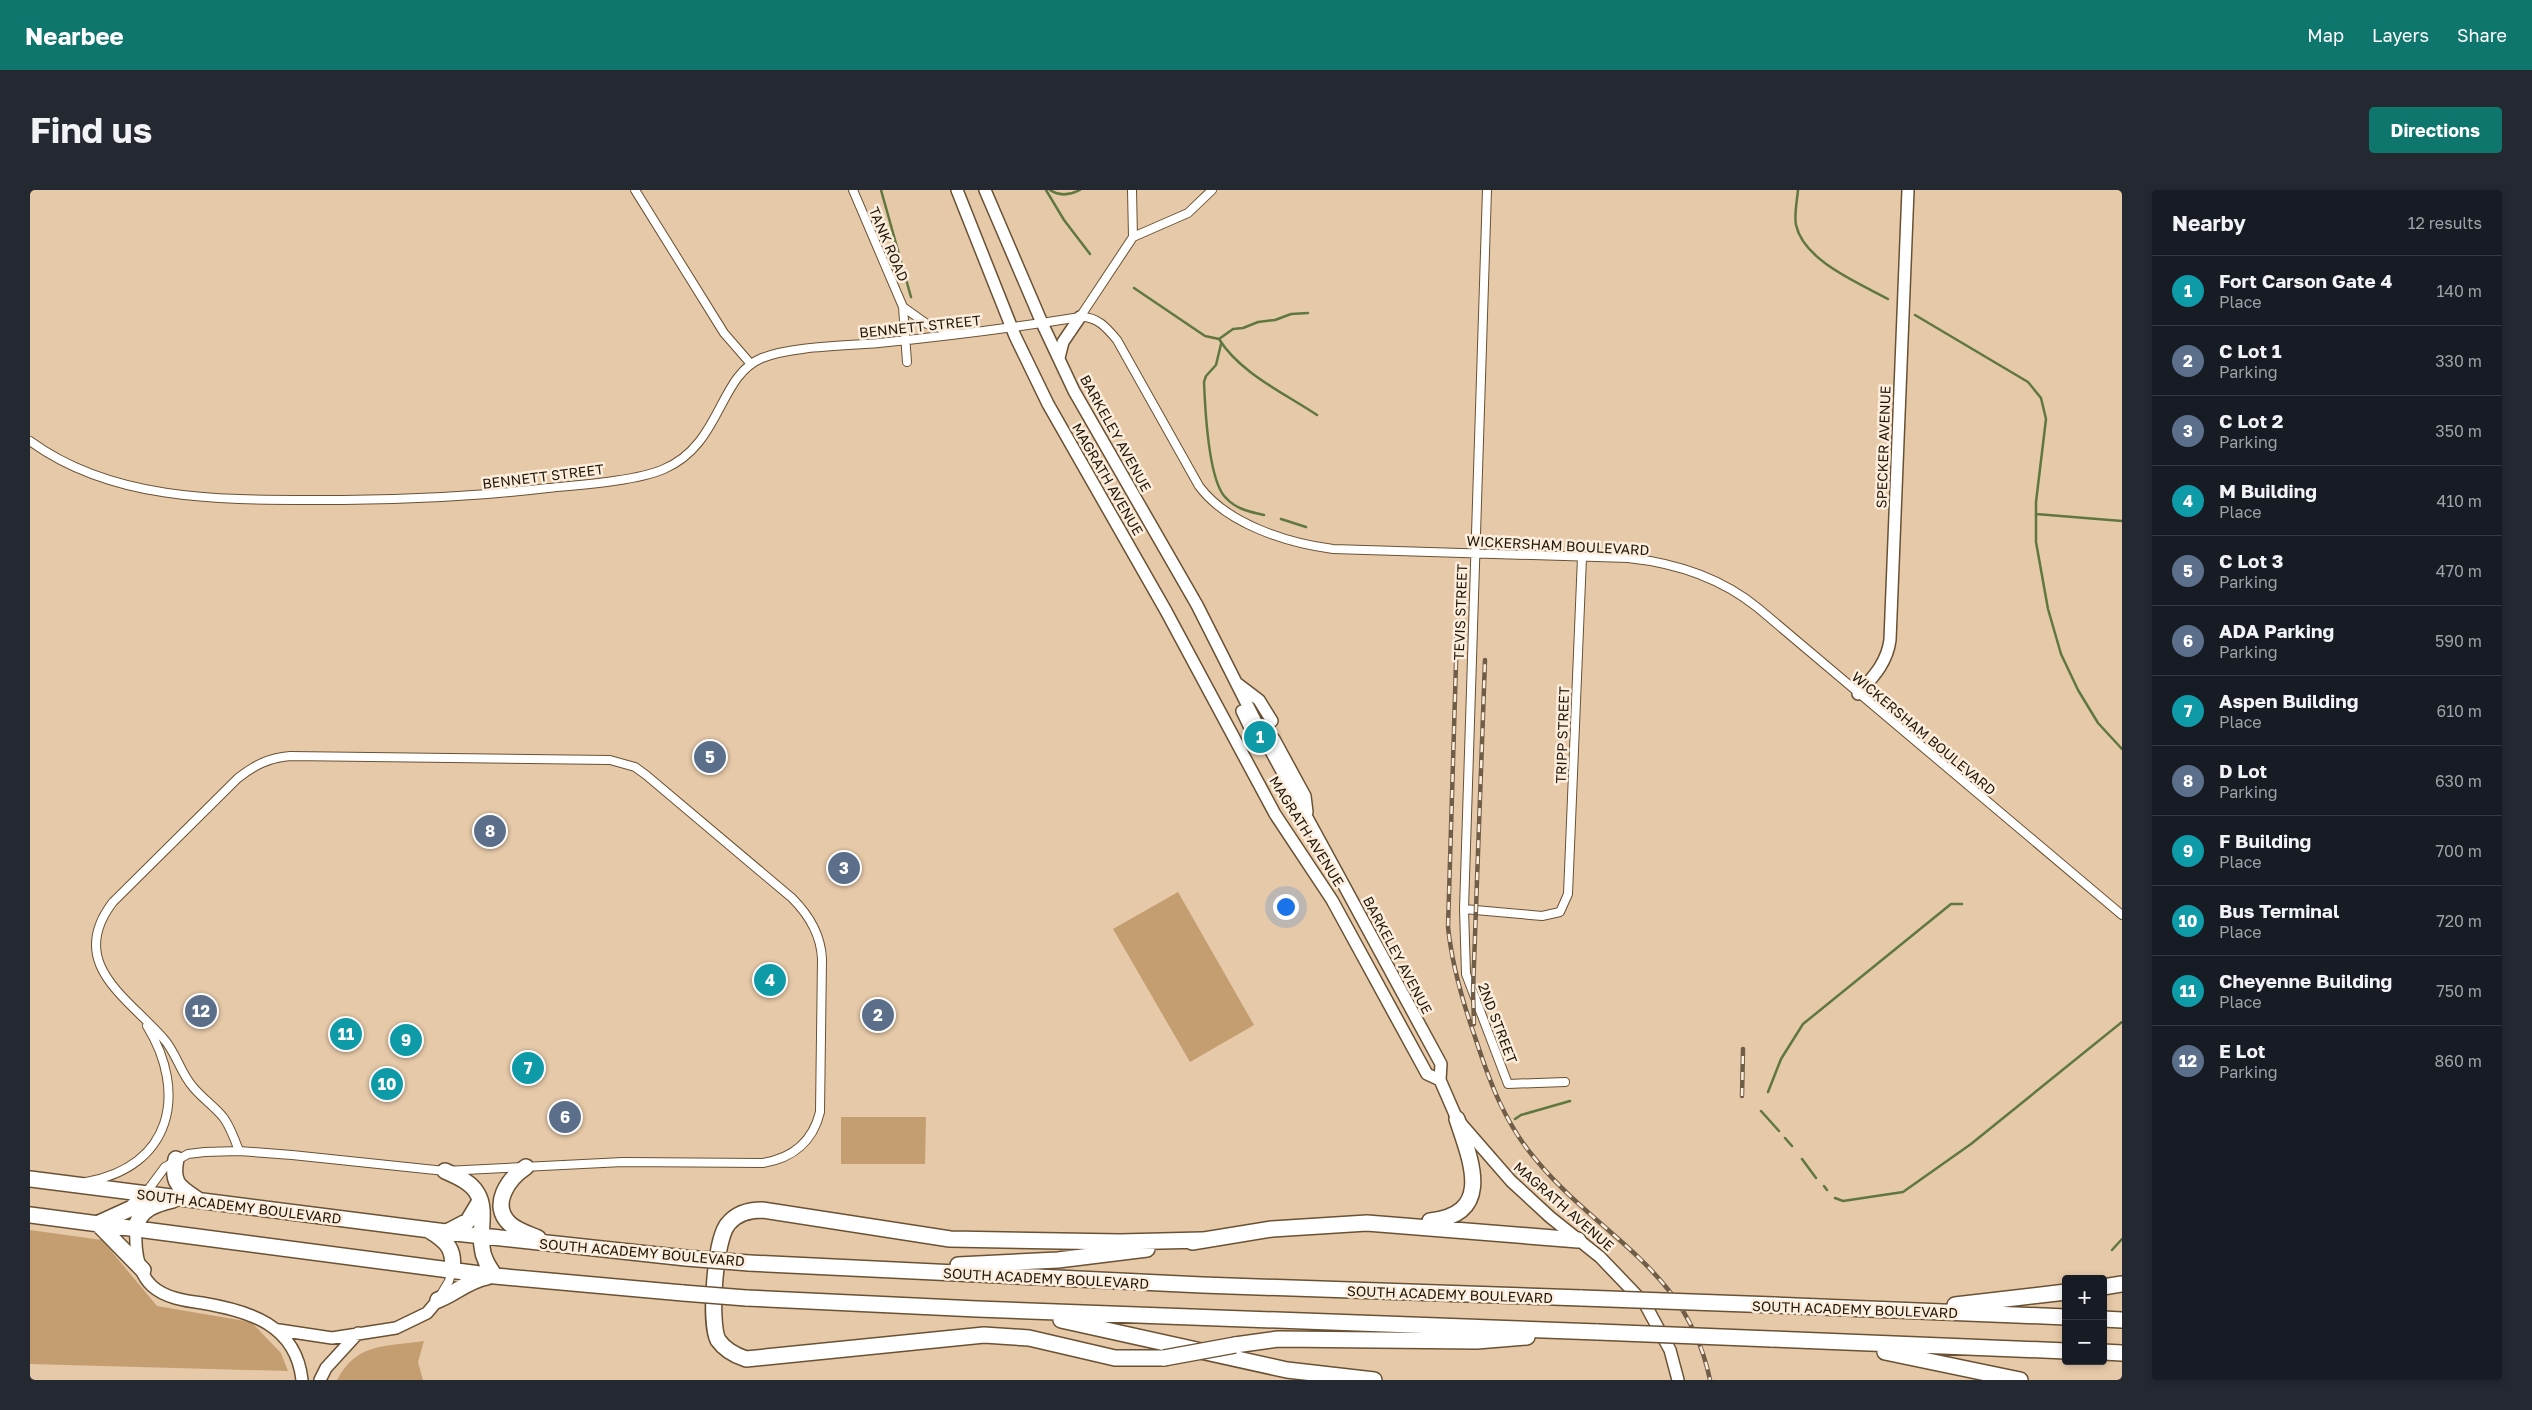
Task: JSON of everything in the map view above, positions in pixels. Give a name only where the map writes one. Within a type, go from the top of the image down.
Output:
[{"type":"highway","points":[[1401,1225],[1446,1220],[1467,1205],[1474,1178],[1457,1120]]},
{"type":"highway","points":[[176,1159],[174,1176],[177,1182],[200,1201]]},
{"type":"highway","points":[[526,1167],[513,1175],[507,1185],[503,1195],[503,1213],[508,1222],[516,1228],[551,1244]]},
{"type":"highway","points":[[445,1171],[468,1183],[477,1191],[480,1200],[484,1259],[495,1276]]},
{"type":"highway","name":"SOUTH ACADEMY BOULEVARD","points":[[30,1179],[429,1230],[686,1258],[856,1269],[1192,1284],[1774,1305],[2062,1318]]},
{"type":"highway","points":[[98,1224],[132,1208],[145,1194]]},
{"type":"highway","points":[[136,1228],[141,1214],[150,1208],[182,1198]]},
{"type":"highway","points":[[446,1232],[468,1221],[480,1200]]},
{"type":"highway","points":[[1202,1240],[1120,1242],[950,1239],[752,1210],[733,1219],[726,1225],[719,1243],[714,1330],[723,1346],[730,1353],[746,1358],[984,1335],[1029,1338],[1115,1358],[1164,1358],[1235,1345],[1284,1339],[1477,1341],[1598,1332]]},
{"type":"highway","points":[[30,1215],[495,1276],[746,1298],[977,1309],[2062,1351]]},
{"type":"highway","points":[[98,1224],[143,1270]]},
{"type":"highway","points":[[856,1269],[1068,1259],[1106,1255],[1272,1229],[1326,1224],[1401,1225],[1578,1240]]},
{"type":"highway","points":[[429,1230],[448,1244],[454,1259],[452,1270]]},
{"type":"highway","points":[[438,1300],[452,1295],[470,1281],[495,1276]]},
{"type":"highway","points":[[2107,1286],[2122,1284]]},
{"type":"highway","points":[[1881,1310],[1991,1302],[2062,1293]]},
{"type":"highway","points":[[977,1309],[1088,1325],[1229,1359],[1287,1370],[1374,1380]]},
{"type":"highway","points":[[2107,1319],[2122,1320]]},
{"type":"highway","points":[[1837,1343],[2020,1380]]},
{"type":"highway","points":[[2107,1352],[2122,1353]]},
{"type":"main road","name":"MAGRATH AVENUE","points":[[957,190],[1012,328],[1048,404],[1166,611],[1275,814],[1332,900],[1427,1074],[1440,1080],[1457,1120],[1511,1181],[1600,1257],[1645,1304],[1670,1350],[1678,1380]]},
{"type":"main road","name":"BARKELEY AVENUE","points":[[985,190],[1042,323],[1080,402],[1197,605],[1236,683],[1239,704],[1262,726],[1259,700],[1236,683]]},
{"type":"main road","name":"SPECKER AVENUE","points":[[1858,694],[1881,668],[1888,654],[1890,640],[1908,190]]},
{"type":"main road","points":[[1059,358],[1063,342],[1080,317]]},
{"type":"main road","name":"BARKELEY AVENUE","points":[[1308,819],[1302,776],[1270,740],[1308,819],[1441,1064],[1440,1080]]},
{"type":"main road","points":[[136,1228],[136,1255],[152,1286],[177,1299],[227,1308],[248,1314],[279,1330],[332,1338],[396,1328],[411,1323],[427,1313],[438,1300]]},
{"type":"main road","points":[[279,1330],[297,1356],[302,1380]]},
{"type":"main road","points":[[320,1380],[326,1368],[358,1333]]},
{"type":"street","points":[[635,190],[724,333],[750,364]]},
{"type":"street","name":"TANK ROAD","points":[[853,190],[903,307],[907,362]]},
{"type":"street","points":[[1132,190],[1133,237]]},
{"type":"street","points":[[1012,328],[1080,317],[1133,237],[1188,213],[1212,190]]},
{"type":"street","name":"TEVIS STREET","points":[[1466,974],[1464,909],[1487,190]]},
{"type":"street","points":[[903,307],[927,324],[964,335]]},
{"type":"street","name":"WICKERSHAM BOULEVARD","points":[[1080,317],[1095,319],[1117,340],[1199,486],[1214,503],[1230,514],[1293,542],[1318,547],[1645,560],[1674,566],[1709,577],[1751,602],[2122,915]]},
{"type":"street","name":"BENNETT STREET","points":[[30,441],[61,462],[89,474],[120,483],[192,496],[259,500],[356,500],[427,499],[487,495],[649,474],[672,466],[688,455],[703,440],[736,378],[750,364],[763,357],[1012,328]]},
{"type":"street","name":"TRIPP STREET","points":[[1464,909],[1542,916],[1560,912],[1568,894],[1582,557]]},
{"type":"street","points":[[145,1194],[165,1167],[176,1159],[188,1154],[205,1152],[239,1151],[445,1171],[622,1162],[763,1163],[775,1161],[796,1151],[804,1144],[819,1118],[822,1098],[822,953],[811,920],[792,898],[646,775],[623,763],[610,760],[576,759],[290,756],[269,759],[257,764],[238,778],[113,902],[100,923],[96,947],[101,969],[110,984],[163,1037],[193,1087],[223,1117],[239,1151]]},
{"type":"street","name":"2ND STREET","points":[[1466,974],[1508,1084],[1564,1082]]},
{"type":"street","points":[[69,1184],[102,1179],[135,1164],[148,1153],[162,1132],[167,1118],[170,1086],[161,1053],[142,1018]]},
{"type":"street","points":[[438,1300],[449,1281],[452,1270]]},
{"type":"shaded area","points":[[1178,892],[1254,1025],[1190,1062],[1113,929]]},
{"type":"shaded area","points":[[841,1117],[926,1117],[925,1164],[841,1164]]},
{"type":"shaded area","points":[[30,1230],[102,1240],[157,1306],[251,1322],[281,1353],[288,1371],[30,1364]]},
{"type":"shaded area","points":[[424,1341],[418,1362],[423,1380],[337,1380],[354,1359],[374,1348]]},
{"type":"waterway","points":[[881,190],[911,297]]},
{"type":"waterway","points":[[1046,190],[1064,220],[1090,254]]},
{"type":"waterway","points":[[1050,190],[1058,194],[1072,193],[1080,190]]},
{"type":"waterway","points":[[1798,190],[1795,212],[1796,225],[1801,238],[1810,249],[1834,270],[1888,299]]},
{"type":"waterway","points":[[1134,288],[1205,336],[1219,339],[1228,351],[1251,372],[1317,415]]},
{"type":"waterway","points":[[1219,339],[1233,329],[1243,328],[1258,322],[1275,320],[1291,314],[1308,313]]},
{"type":"waterway","points":[[1915,315],[2028,382],[2041,398],[2046,419],[2036,502],[2036,542],[2048,609],[2061,654],[2078,690],[2098,723],[2122,749]]},
{"type":"waterway","points":[[1221,344],[1216,365],[1206,376],[1204,382],[1209,443],[1215,476],[1220,489],[1230,502],[1244,510],[1264,515]]},
{"type":"waterway","points":[[2036,514],[2122,521]]},
{"type":"waterway","points":[[1281,519],[1306,527]]},
{"type":"waterway","points":[[1768,1092],[1781,1059],[1803,1024],[1951,904],[1962,904]]},
{"type":"waterway","points":[[1835,1198],[1843,1201],[1903,1192],[1971,1144],[2122,1022]]},
{"type":"waterway","points":[[1515,1119],[1521,1115],[1570,1101]]},
{"type":"waterway","points":[[1761,1111],[1779,1131]]},
{"type":"waterway","points":[[1785,1138],[1792,1146]]},
{"type":"waterway","points":[[1802,1159],[1816,1178]]},
{"type":"waterway","points":[[1824,1186],[1827,1190]]},
{"type":"waterway","points":[[2112,1250],[2122,1239]]},
{"type":"tunnel","points":[[1266,724],[1274,739]]},
{"type":"tunnel","points":[[1252,732],[1260,746]]},
{"type":"railway","points":[[1457,630],[1448,927],[1452,955],[1466,1010],[1493,1087],[1507,1118],[1516,1132],[1537,1161],[1562,1188],[1639,1258],[1662,1282],[1682,1310],[1699,1342],[1710,1380]]},
{"type":"railway","points":[[1474,1024],[1473,991],[1485,660]]},
{"type":"railway","points":[[1742,1096],[1743,1049]]},
{"type":"place","name":"Fort Carson Gate 4","points":[[1260,737]]},
{"type":"place","name":"C Lot 3","points":[[710,757]]},
{"type":"place","name":"D Lot","points":[[490,831]]},
{"type":"place","name":"C Lot 2","points":[[844,868]]},
{"type":"place","name":"M Building","points":[[770,980]]},
{"type":"place","name":"E Lot","points":[[201,1011]]},
{"type":"place","name":"C Lot 1","points":[[878,1015]]},
{"type":"place","name":"Cheyenne Building","points":[[346,1034]]},
{"type":"place","name":"F Building","points":[[406,1040]]},
{"type":"place","name":"Aspen Building","points":[[528,1068]]},
{"type":"place","name":"Bus Terminal","points":[[387,1084]]},
{"type":"place","name":"ADA Parking","points":[[565,1117]]}]
